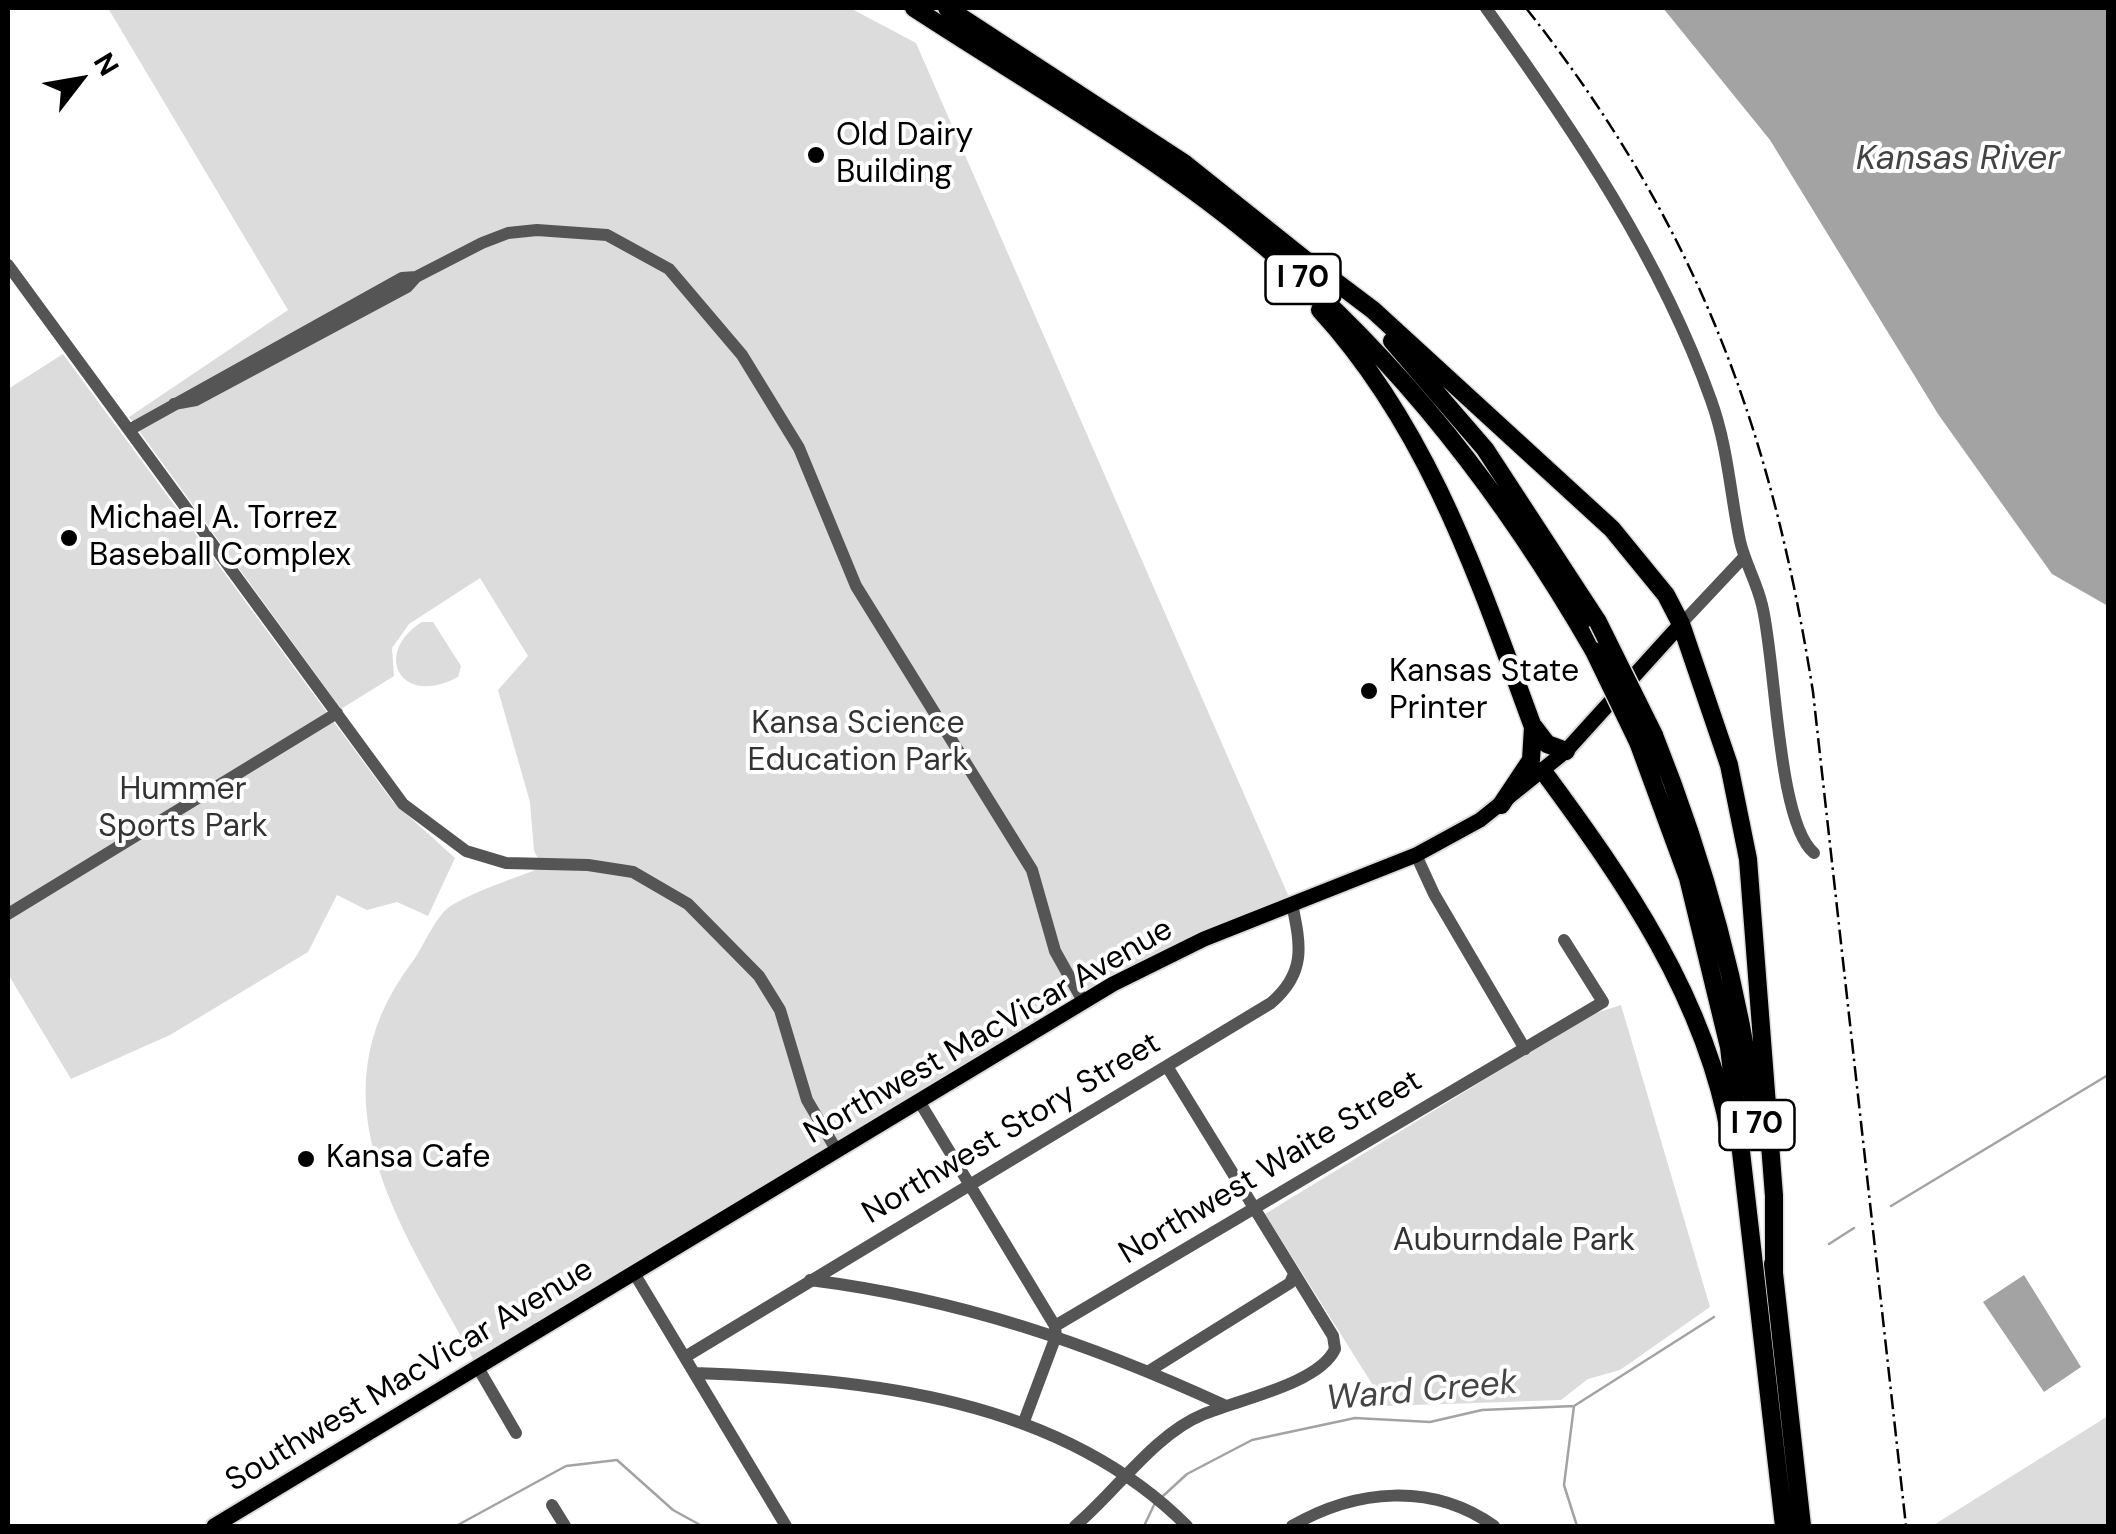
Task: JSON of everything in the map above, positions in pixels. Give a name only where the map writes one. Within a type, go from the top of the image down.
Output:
[{"type":"highway","name":"I 70","points":[[914,8],[1240,226],[1351,325],[1438,418],[1514,520],[1646,739],[1719,998],[1751,1229],[1784,1526]]},
{"type":"highway","name":"I 70","points":[[947,8],[1184,164],[1316,268],[1393,342],[1485,449],[1598,622],[1704,872],[1736,992],[1749,1063],[1802,1526]]},
{"type":"highway","points":[[1240,226],[1354,348],[1408,426],[1452,513],[1534,727],[1547,744],[1566,751]]},
{"type":"highway","points":[[1316,268],[1373,310],[1612,530],[1666,595],[1680,624],[1730,765],[1748,859],[1774,1196],[1774,1274]]},
{"type":"highway","points":[[1501,805],[1531,760],[1534,727]]},
{"type":"highway","points":[[1543,771],[1644,917],[1684,992],[1712,1064],[1751,1229]]},
{"type":"main road","name":"Northwest MacVicar Avenue","points":[[634,1273],[1083,1002],[1204,940],[1416,855],[1501,805],[1566,751],[1680,624]]},
{"type":"main road","name":"Southwest MacVicar Avenue","points":[[214,1526],[634,1273]]},
{"type":"street","points":[[1486,8],[1618,208],[1660,280],[1721,429],[1744,557],[1758,590],[1774,666],[1788,802],[1801,839],[1814,853]]},
{"type":"street","points":[[129,430],[402,278],[416,277],[482,242],[508,233],[538,230],[607,236],[669,269],[742,354],[794,439],[831,518],[856,586],[1032,870],[1055,951],[1083,1002]]},
{"type":"street","points":[[8,266],[404,804],[458,846],[506,864],[588,865],[633,872],[688,904],[759,976],[774,1000],[793,1046],[806,1100],[837,1151]]},
{"type":"street","name":"Northwest MacVicar Avenue","points":[[1680,624],[1744,557]]},
{"type":"street","points":[[8,914],[336,713]]},
{"type":"street","points":[[1416,855],[1434,894],[1525,1049]]},
{"type":"street","name":"Northwest Story Street","points":[[685,1357],[1271,1004],[1293,980],[1302,954],[1292,904]]},
{"type":"street","name":"Northwest Waite Street","points":[[1056,1331],[1603,1002],[1564,940]]},
{"type":"street","points":[[1075,1526],[1170,1434],[1226,1406],[1289,1382],[1328,1360],[1334,1349],[1333,1336],[1168,1068]]},
{"type":"street","points":[[919,1101],[1056,1331]]},
{"type":"street","points":[[634,1273],[786,1526]]},
{"type":"street","points":[[1149,1371],[1290,1283],[1294,1274]]},
{"type":"street","points":[[810,1280],[896,1291],[1056,1331],[1226,1406]]},
{"type":"street","points":[[1023,1424],[1056,1331]]},
{"type":"street","points":[[478,1366],[516,1433]]},
{"type":"street","points":[[695,1373],[818,1378],[876,1386],[1023,1424],[1127,1478],[1182,1522]]},
{"type":"street","points":[[1292,1526],[1330,1508],[1393,1494],[1438,1500],[1494,1526]]},
{"type":"street","points":[[552,1505],[566,1526]]},
{"type":"green space","name":"Kansa Science Education Park","points":[[108,8],[850,8],[916,43],[1292,904],[1083,1001],[477,1366],[398,1217],[378,1167],[367,1117],[367,1066],[382,1014],[441,915],[474,894],[543,867],[534,851],[530,802],[498,690],[528,656],[480,578],[409,624],[392,648],[394,676],[341,709],[129,417],[288,310]]},
{"type":"green space","name":"Hummer Sports Park","points":[[63,354],[393,802],[455,858],[428,916],[397,902],[367,910],[337,895],[308,952],[170,1035],[71,1079],[8,974],[8,389]]},
{"type":"green space","points":[[422,622],[433,622],[461,666],[458,677],[438,685],[421,686],[400,673],[396,661],[398,648]]},
{"type":"green space","name":"Auburndale Park","points":[[1621,1005],[1710,1307],[1620,1370],[1588,1379],[1561,1400],[1386,1406],[1265,1214],[1590,1015]]},
{"type":"green space","points":[[2108,1416],[2108,1526],[1932,1526]]},
{"type":"water","name":"Kansas River","points":[[1663,8],[2108,8],[2108,606],[2052,574],[1938,414],[1770,140]]},
{"type":"water","points":[[2024,1275],[2081,1367],[2044,1392],[1983,1302]]},
{"type":"waterway","name":"Ward Creek","points":[[1891,1206],[2108,1075]]},
{"type":"waterway","name":"Ward Creek","points":[[1829,1244],[1854,1228]]},
{"type":"waterway","name":"Ward Creek","points":[[1163,1496],[1187,1474],[1252,1440],[1355,1418],[1430,1422],[1482,1410],[1574,1406],[1714,1317]]},
{"type":"waterway","points":[[1574,1406],[1564,1485],[1577,1526]]},
{"type":"waterway","name":"Ward Creek","points":[[456,1526],[566,1466],[617,1460],[673,1510],[702,1526]]},
{"type":"waterway","name":"Ward Creek","points":[[1144,1526],[1154,1505]]},
{"type":"railway","points":[[1526,8],[1585,88],[1636,168],[1680,248],[1717,330],[1774,503],[1813,692],[1906,1526]]},
{"type":"place","name":"Old Dairy Building","points":[[816,155]]},
{"type":"place","name":"Michael A. Torrez Baseball Complex","points":[[69,538]]},
{"type":"place","name":"Kansas State Printer","points":[[1369,691]]},
{"type":"place","name":"Kansa Cafe","points":[[306,1159]]}]
